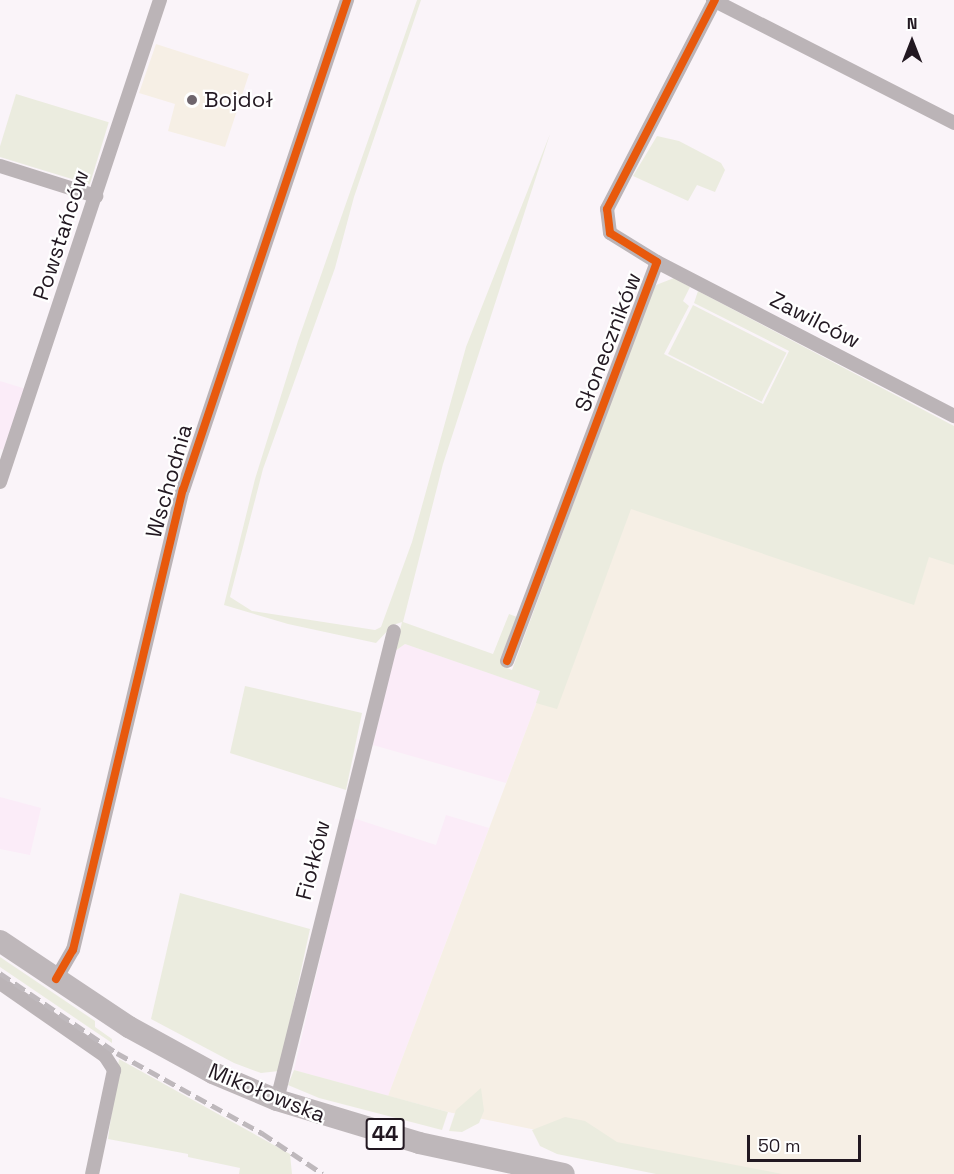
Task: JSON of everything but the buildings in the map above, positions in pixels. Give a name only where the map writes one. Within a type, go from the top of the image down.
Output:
[{"type":"main road","name":"Mikołowska","points":[[0,941],[108,1014],[194,1063],[277,1100],[419,1143],[564,1174]]},
{"type":"street","name":"Powstańców","points":[[0,482],[160,0]]},
{"type":"street","name":"Wschodnia","points":[[56,979],[73,950],[183,490],[347,0]]},
{"type":"street","points":[[714,0],[954,123]]},
{"type":"street","name":"Słoneczników","points":[[507,661],[657,262],[610,233],[607,209],[714,0]]},
{"type":"street","points":[[0,166],[96,196]]},
{"type":"street","name":"Zawilców","points":[[657,262],[954,416]]},
{"type":"street","name":"Fiołków","points":[[277,1100],[394,631]]},
{"type":"street","points":[[0,983],[105,1056],[114,1070],[93,1174]]},
{"type":"shaded area","points":[[417,0],[421,0],[354,197],[335,268],[263,469],[230,597],[252,611],[375,630],[381,627],[412,542],[466,347],[550,134],[443,464],[403,622],[493,654],[509,614],[517,617],[500,659],[504,667],[512,670],[651,294],[656,285],[674,278],[690,287],[683,301],[689,306],[664,354],[763,404],[789,351],[694,303],[698,291],[954,426],[954,565],[929,557],[914,605],[631,509],[557,709],[536,703],[540,691],[405,644],[395,651],[402,622],[393,625],[376,643],[288,624],[224,605],[255,479],[298,341]]},
{"type":"shaded area","points":[[156,44],[249,74],[225,147],[168,131],[175,104],[139,93]]},
{"type":"shaded area","points":[[16,94],[109,122],[90,185],[0,157],[0,146]]},
{"type":"shaded area","points":[[657,136],[679,141],[721,163],[725,170],[715,192],[697,185],[688,201],[633,176]]},
{"type":"shaded area","points":[[693,305],[787,353],[762,402],[668,354]]},
{"type":"shaded area","points":[[648,351],[954,513],[954,1174],[753,1174],[448,1112],[388,1096],[541,691]]},
{"type":"shaded area","points":[[0,381],[26,389],[3,450],[0,449]]},
{"type":"shaded area","points":[[405,644],[541,691],[506,783],[373,745],[395,651]]},
{"type":"shaded area","points":[[245,686],[362,713],[346,790],[230,753]]},
{"type":"shaded area","points":[[0,797],[41,808],[30,855],[0,849]]},
{"type":"shaded area","points":[[446,815],[489,828],[388,1096],[294,1070],[353,818],[436,845]]},
{"type":"shaded area","points":[[180,893],[310,929],[279,1071],[261,1073],[234,1063],[151,1019]]},
{"type":"shaded area","points":[[0,957],[95,1021],[95,1027],[112,1039],[112,1043],[0,967]]},
{"type":"shaded area","points":[[119,1059],[290,1154],[292,1174],[239,1174],[240,1168],[188,1157],[188,1154],[108,1139]]},
{"type":"shaded area","points":[[294,1070],[448,1112],[442,1130],[319,1098],[288,1085]]},
{"type":"shaded area","points":[[481,1088],[484,1111],[479,1123],[462,1132],[449,1131],[456,1110]]},
{"type":"shaded area","points":[[565,1117],[585,1121],[617,1142],[782,1174],[656,1174],[557,1154],[540,1146],[532,1130]]},
{"type":"railway","points":[[0,973],[117,1053],[262,1133],[323,1174]]},
{"type":"cycle path","points":[[56,979],[73,950],[183,490],[347,0]]},
{"type":"cycle path","points":[[507,661],[657,262],[610,233],[607,209],[715,0]]},
{"type":"place","name":"Bojdoł","points":[[192,100]]}]
